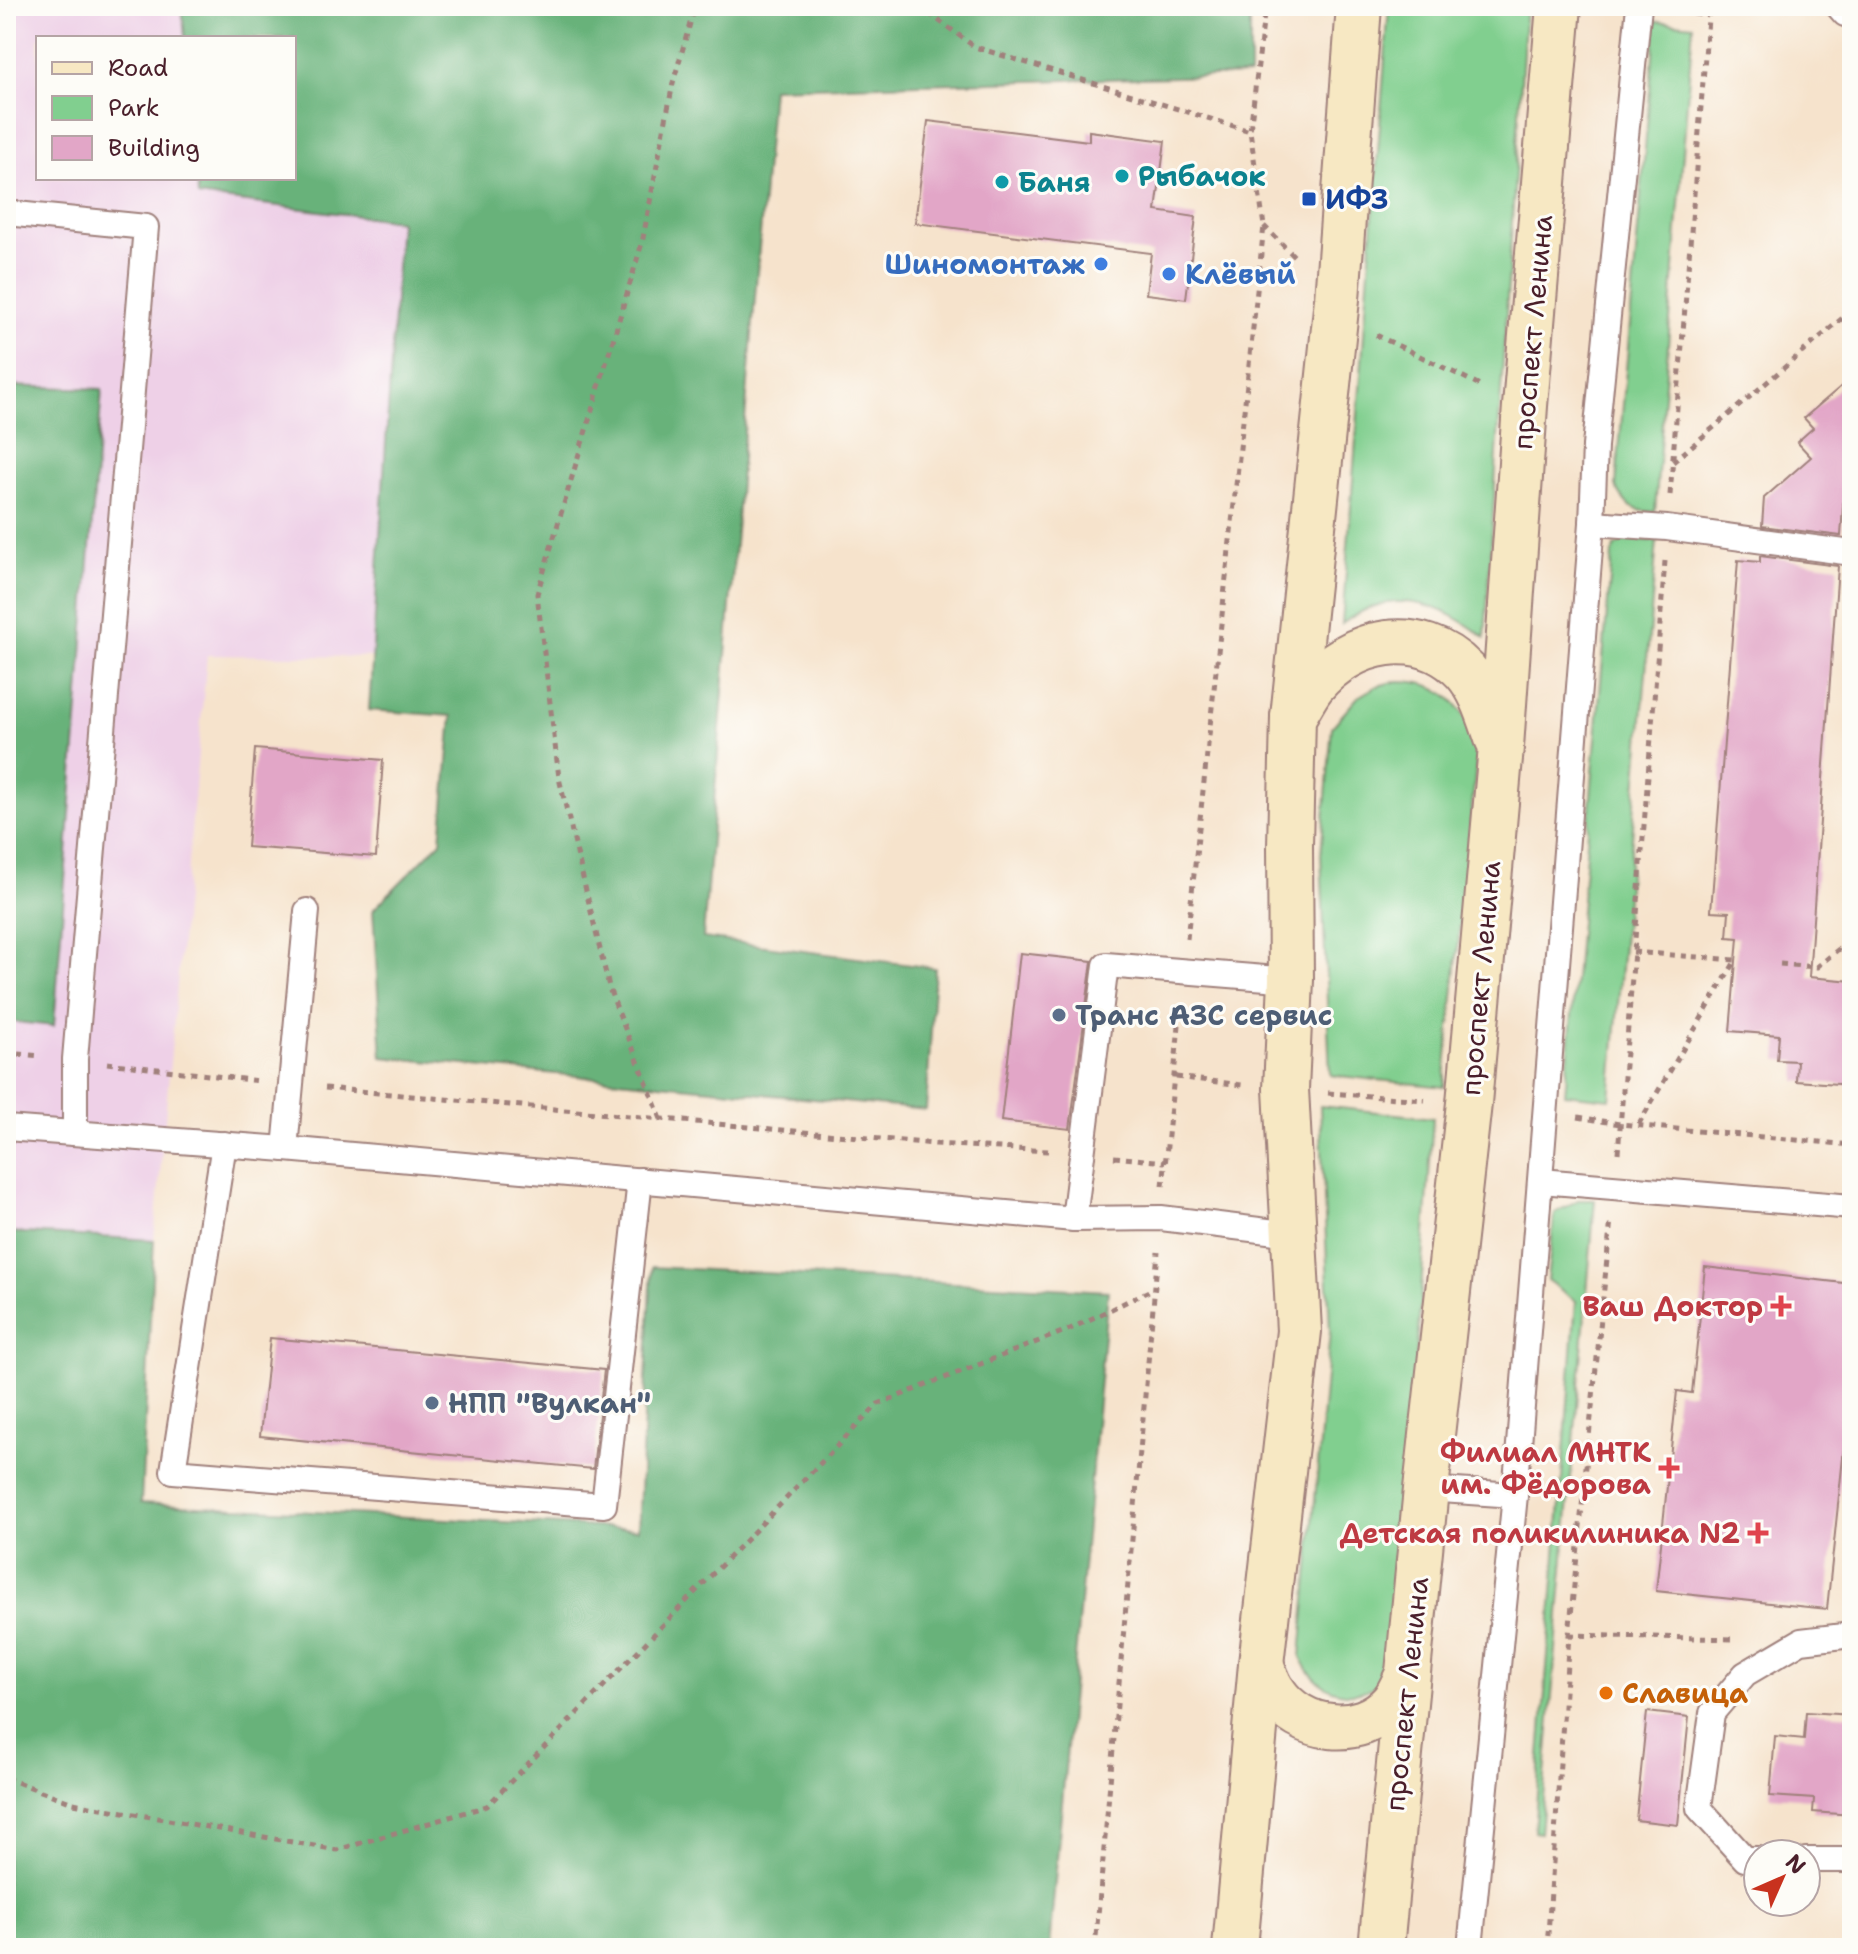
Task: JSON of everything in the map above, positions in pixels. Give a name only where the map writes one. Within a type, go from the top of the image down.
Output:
[{"type":"main road","points":[[1235,1948],[1261,1664],[1299,1331],[1286,1089],[1291,980],[1293,717],[1337,299],[1359,6]]},
{"type":"main road","name":"проспект Ленина","points":[[1381,1948],[1426,1489],[1469,1103],[1501,747],[1525,406],[1559,6]]},
{"type":"main road","points":[[1293,717],[1313,686],[1340,660],[1359,649],[1405,642],[1428,647],[1448,657],[1465,672],[1481,695],[1501,747]]},
{"type":"main road","points":[[1261,1664],[1274,1692],[1292,1711],[1312,1723],[1334,1727],[1355,1725],[1375,1717],[1394,1701],[1407,1676]]},
{"type":"lane","points":[[1470,1948],[1515,1495],[1592,523],[1595,446],[1639,6]]},
{"type":"lane","points":[[1838,6],[1845,14],[1852,14]]},
{"type":"lane","points":[[6,213],[146,227],[75,1059],[75,1133]]},
{"type":"lane","points":[[1592,523],[1667,528],[1852,553]]},
{"type":"lane","points":[[285,1149],[307,911]]},
{"type":"lane","points":[[1074,1219],[1106,965],[1291,980]]},
{"type":"lane","points":[[6,1128],[285,1149],[1074,1219],[1161,1218],[1293,1234]]},
{"type":"lane","points":[[224,1144],[173,1471],[604,1505],[640,1180]]},
{"type":"lane","points":[[1541,1181],[1852,1207]]},
{"type":"lane","points":[[1426,1489],[1515,1495]]},
{"type":"lane","points":[[1742,1856],[1699,1808],[1712,1713],[1745,1674],[1801,1641],[1852,1635]]},
{"type":"lane","points":[[1822,1860],[1852,1860]]},
{"type":"path","points":[[661,1119],[610,991],[559,778],[537,594],[642,243],[673,83],[695,6]]},
{"type":"path","points":[[919,6],[975,47],[1250,131]]},
{"type":"path","points":[[1111,6],[1136,6]]},
{"type":"path","points":[[1547,1948],[1569,1635],[1615,1187],[1709,6]]},
{"type":"path","points":[[1264,226],[1382,339],[1525,406]]},
{"type":"path","points":[[1673,463],[1852,310]]},
{"type":"path","points":[[1780,964],[1817,967],[1852,938]]},
{"type":"path","points":[[1633,952],[1736,960],[1638,1125]]},
{"type":"path","points":[[6,1053],[291,1085],[1165,1162]]},
{"type":"path","points":[[1176,1077],[1469,1103]]},
{"type":"path","points":[[1546,1112],[1620,1124],[1852,1145]]},
{"type":"path","points":[[6,1778],[73,1803],[337,1850],[487,1806],[878,1404],[1070,1329],[1156,1288]]},
{"type":"path","points":[[1569,1635],[1801,1641]]},
{"type":"shaded area","points":[[6,6],[414,6],[372,657],[207,655],[154,1240],[6,1232]]},
{"type":"green space","points":[[182,6],[1250,6],[1250,75],[772,88],[703,938],[935,968],[926,1110],[382,1057],[373,910],[441,841],[452,716],[369,710],[400,221],[198,196],[197,180],[296,180],[296,36],[185,36]]},
{"type":"green space","points":[[1389,6],[1526,6],[1485,638],[1451,615],[1415,603],[1379,605],[1360,612],[1342,624]]},
{"type":"green space","points":[[1656,21],[1693,25],[1655,512],[1641,511],[1631,506],[1616,486]]},
{"type":"green space","points":[[6,386],[102,389],[54,1026],[6,1021]]},
{"type":"green space","points":[[1626,539],[1657,541],[1610,1099],[1565,1094],[1612,555],[1615,547]]},
{"type":"green space","points":[[1398,681],[1428,685],[1450,698],[1466,718],[1478,745],[1444,1087],[1330,1075],[1321,855],[1332,727],[1358,697],[1377,686]]},
{"type":"green space","points":[[1320,1106],[1433,1118],[1395,1664],[1385,1678],[1373,1687],[1345,1693],[1319,1682],[1301,1656],[1330,1331]]},
{"type":"green space","points":[[1578,1200],[1595,1200],[1540,1833],[1534,1832],[1576,1301],[1547,1280],[1555,1213]]},
{"type":"green space","points":[[6,1232],[154,1240],[141,1503],[638,1529],[652,1267],[1108,1291],[1049,1948],[6,1948]]},
{"type":"building","points":[[928,121],[1089,141],[1089,131],[1165,141],[1156,211],[1196,217],[1186,299],[1146,294],[1151,253],[915,223]]},
{"type":"building","points":[[1852,377],[1852,500],[1844,491],[1841,536],[1762,526],[1764,498],[1811,457],[1797,442],[1813,428],[1804,418]]},
{"type":"building","points":[[1760,556],[1838,566],[1809,977],[1852,981],[1852,1085],[1796,1081],[1797,1061],[1777,1060],[1779,1035],[1730,1031],[1738,938],[1727,937],[1729,912],[1711,911],[1738,560],[1760,562]]},
{"type":"building","points":[[255,749],[383,760],[376,857],[247,847]]},
{"type":"building","points":[[1020,953],[1092,961],[1070,1129],[1001,1121]]},
{"type":"building","points":[[1705,1267],[1852,1284],[1852,1372],[1827,1609],[1656,1591],[1677,1391],[1692,1393]]},
{"type":"building","name":"НПП \"Вулкан\"","points":[[270,1338],[604,1370],[593,1469],[260,1436]]},
{"type":"building","points":[[1647,1712],[1689,1717],[1678,1825],[1636,1820]]},
{"type":"building","points":[[1806,1712],[1852,1715],[1852,1815],[1813,1812],[1814,1799],[1770,1796],[1775,1736],[1804,1739]]},
{"type":"place","name":"Рыбачок","points":[[1122,176]]},
{"type":"place","name":"Баня","points":[[1002,182]]},
{"type":"place","name":"ИФЗ","points":[[1309,199]]},
{"type":"place","name":"Шиномонтаж","points":[[1101,264]]},
{"type":"place","name":"Клёвый","points":[[1169,274]]},
{"type":"place","name":"Транс АЗС сервис","points":[[1059,1015]]},
{"type":"place","name":"Ваш Доктор","points":[[1781,1306]]},
{"type":"place","name":"НПП \"Вулкан\"","points":[[432,1403]]},
{"type":"place","name":"Филиал МНТК им. Фёдорова","points":[[1669,1468]]},
{"type":"place","name":"Детская поликилиника N2","points":[[1758,1533]]},
{"type":"place","name":"Славица","points":[[1606,1693]]}]
